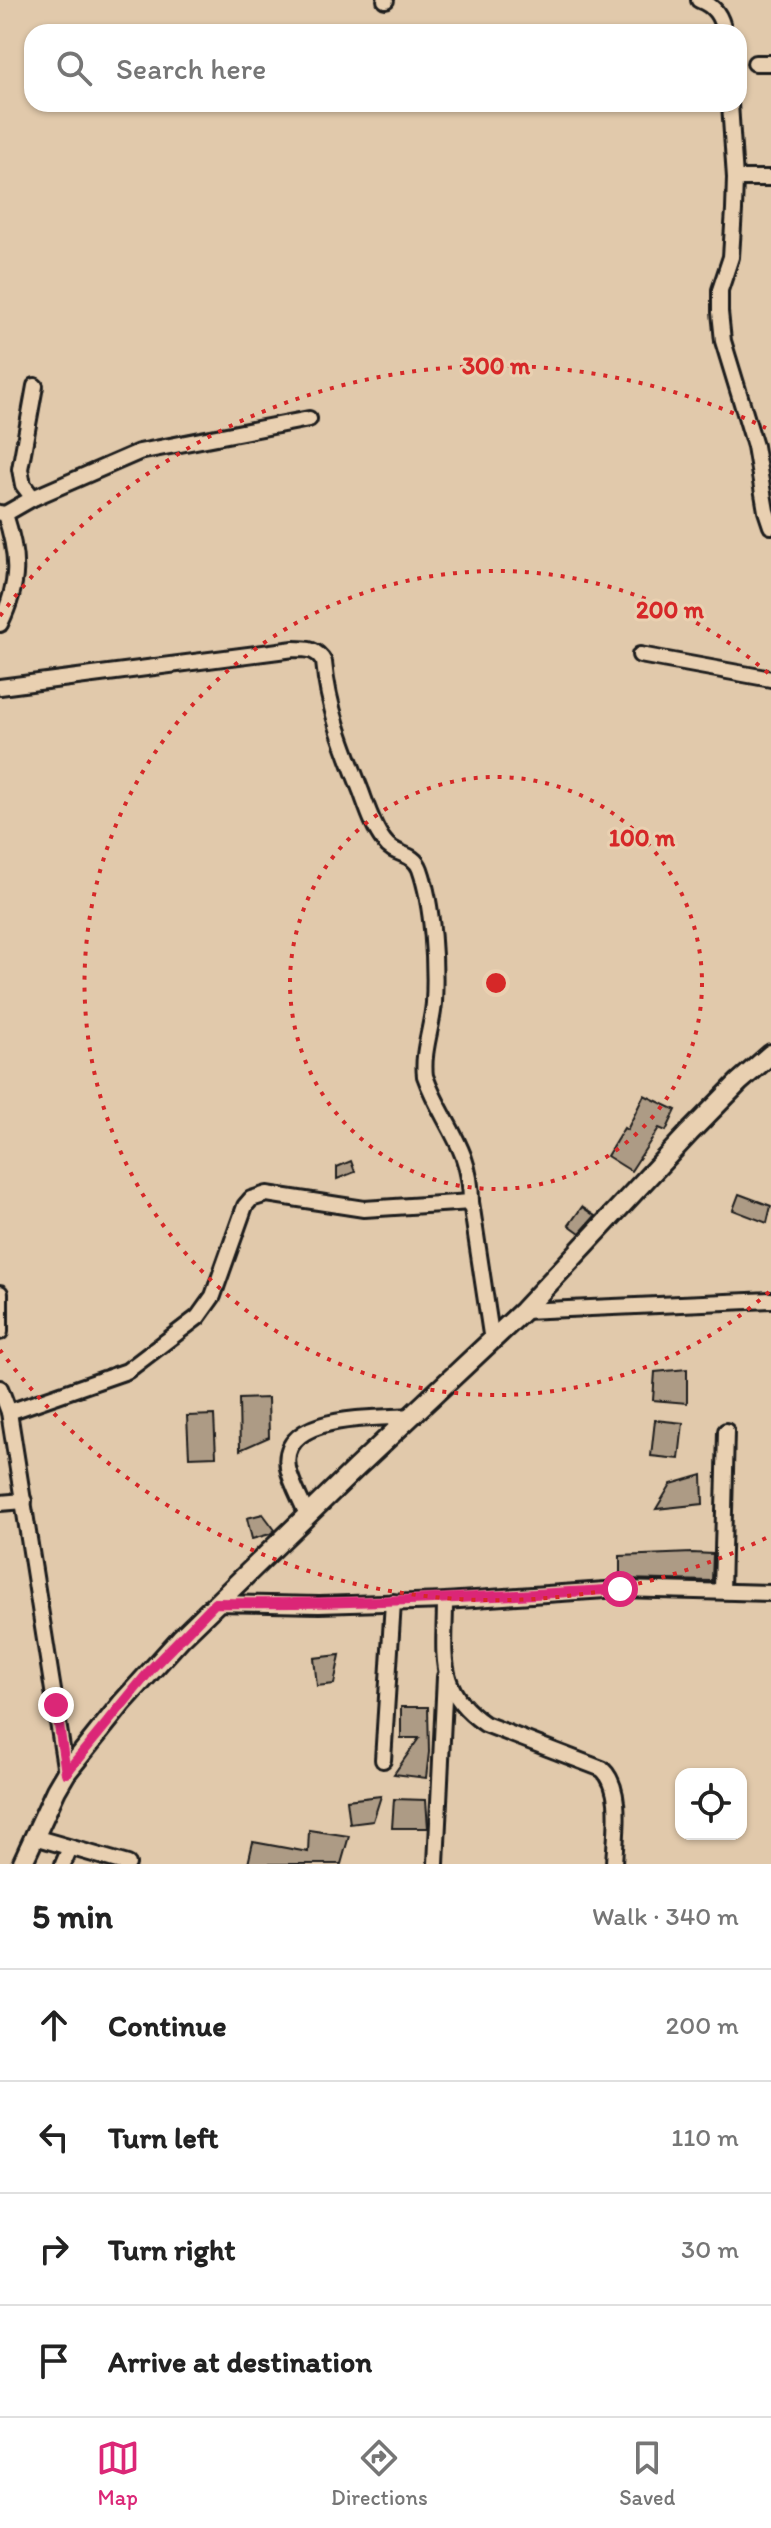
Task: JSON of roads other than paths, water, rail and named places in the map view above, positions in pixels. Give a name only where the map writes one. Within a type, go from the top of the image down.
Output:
[{"type":"main road","points":[[22,1864],[66,1773],[152,1668],[215,1603],[523,1311],[689,1133],[771,1054]]},
{"type":"street","points":[[699,0],[713,7],[722,24]]},
{"type":"street","points":[[755,63],[771,63]]},
{"type":"street","points":[[731,112],[735,178],[731,257],[720,290],[720,312],[723,341],[755,446],[771,526]]},
{"type":"street","points":[[735,178],[771,178]]},
{"type":"street","points":[[33,498],[23,485],[20,469],[35,386]]},
{"type":"street","points":[[0,624],[16,580],[13,537],[3,514],[33,498],[158,446],[309,419]]},
{"type":"street","points":[[0,687],[294,649],[310,649],[319,654],[324,662],[333,721],[368,811],[389,847],[415,860],[425,888],[434,1006],[423,1064],[425,1076],[462,1149],[471,1181],[471,1202],[492,1341]]},
{"type":"street","points":[[640,655],[771,679]]},
{"type":"street","points":[[9,1412],[127,1371],[198,1317],[213,1296],[245,1206],[258,1195],[364,1209],[471,1202]]},
{"type":"street","points":[[0,1293],[0,1332]]},
{"type":"street","points":[[523,1311],[771,1300]]},
{"type":"street","points":[[0,1388],[9,1412],[66,1773]]},
{"type":"street","points":[[307,1515],[288,1467],[289,1450],[302,1432],[319,1424],[411,1416]]},
{"type":"street","points":[[722,1591],[726,1431]]},
{"type":"street","points":[[0,1503],[24,1501]]},
{"type":"street","points":[[215,1603],[445,1601],[620,1589],[771,1593]]},
{"type":"street","points":[[436,1864],[445,1675],[445,1601]]},
{"type":"street","points":[[383,1760],[393,1602]]},
{"type":"street","points":[[445,1675],[462,1705],[485,1724],[602,1769],[610,1776],[616,1789],[614,1864]]},
{"type":"street","points":[[34,1837],[128,1864]]},
{"type":"street","points":[[63,1864],[70,1848]]}]
